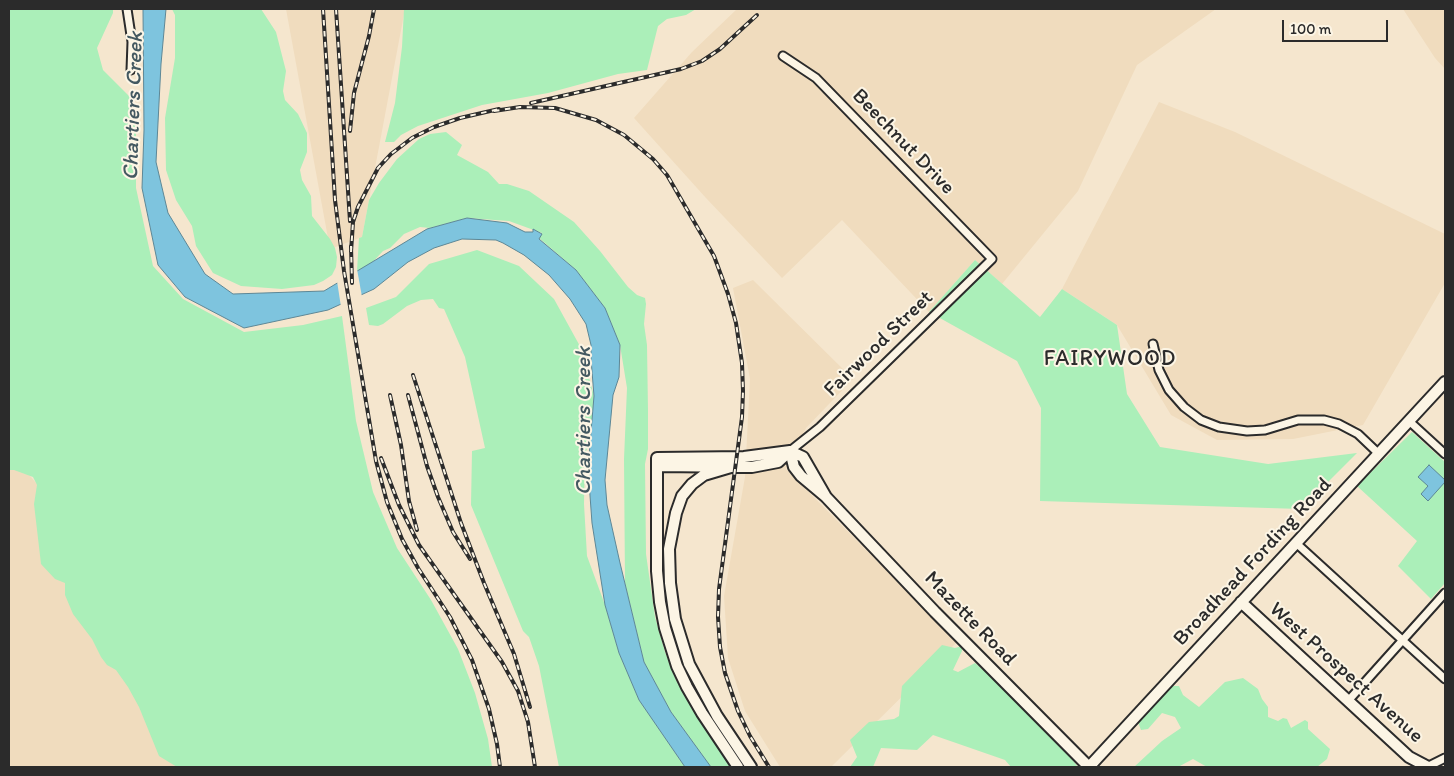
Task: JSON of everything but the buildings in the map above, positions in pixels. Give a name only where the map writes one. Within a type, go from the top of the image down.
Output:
[{"type":"street","points":[[127,9],[132,42],[131,70]]},
{"type":"street","name":"Beechnut Drive","points":[[783,56],[816,78],[992,259]]},
{"type":"street","name":"Fairwood Street","points":[[657,462],[752,467],[778,462],[820,428],[992,259]]},
{"type":"street","points":[[1153,344],[1159,370],[1169,390],[1184,407],[1201,420],[1219,427],[1247,432],[1265,430],[1298,420],[1324,420],[1339,424],[1358,434],[1379,454]]},
{"type":"street","name":"Broadhead Fording Road","points":[[1089,767],[1445,382]]},
{"type":"street","points":[[1409,421],[1445,454]]},
{"type":"street","points":[[738,767],[706,720],[687,687],[674,660],[665,628],[657,571],[657,462],[749,456],[790,451]]},
{"type":"street","name":"Mazette Road","points":[[790,451],[803,457],[826,497],[935,612],[1089,767]]},
{"type":"street","points":[[731,467],[704,475],[692,484],[679,503],[669,549],[670,583],[675,619],[689,664],[717,716],[751,767]]},
{"type":"street","points":[[1296,543],[1445,679]]},
{"type":"street","points":[[1348,700],[1445,593]]},
{"type":"street","name":"West Prospect Avenue","points":[[1241,602],[1409,757],[1428,767]]},
{"type":"street","points":[[1428,767],[1445,758]]},
{"type":"shaded area","points":[[286,9],[405,9],[362,237],[330,249]]},
{"type":"shaded area","points":[[737,9],[1216,9],[1137,65],[1078,191],[1002,284],[975,260],[929,312],[842,220],[782,278],[634,118],[692,52]]},
{"type":"shaded area","points":[[1403,9],[1445,9],[1445,69],[1435,58]]},
{"type":"shaded area","points":[[1159,102],[1235,132],[1445,234],[1445,283],[1363,425],[1293,439],[1217,440],[1171,415],[1117,325],[1062,289]]},
{"type":"shaded area","points":[[753,280],[853,379],[806,428],[786,469],[957,642],[831,767],[780,767],[745,711],[728,658],[724,596],[745,477],[750,379],[733,288]]},
{"type":"shaded area","points":[[9,451],[276,767],[9,767]]},
{"type":"green space","points":[[9,9],[113,9],[113,13],[97,48],[103,70],[132,99],[136,108],[136,188],[153,266],[183,299],[244,332],[303,325],[342,316],[356,421],[373,492],[397,548],[431,600],[458,649],[475,693],[488,739],[492,767],[177,767],[159,756],[139,707],[128,687],[116,670],[107,665],[92,639],[73,614],[65,595],[65,583],[55,579],[41,564],[34,504],[37,485],[33,477],[9,470]]},
{"type":"green space","points":[[172,9],[261,9],[276,32],[286,71],[283,91],[285,100],[298,114],[307,133],[307,152],[300,170],[302,180],[311,196],[312,216],[330,239],[337,257],[336,267],[332,275],[323,281],[314,285],[282,289],[241,286],[213,273],[196,246],[192,226],[176,200],[166,170],[165,118],[175,58],[175,15]]},
{"type":"green space","points":[[404,9],[696,9],[686,15],[667,19],[658,26],[647,70],[618,74],[548,93],[482,105],[418,126],[401,135],[394,142],[385,142],[395,103],[402,47]]},
{"type":"green space","points":[[446,132],[462,145],[457,155],[488,172],[499,184],[507,184],[529,191],[574,222],[628,287],[637,295],[645,298],[644,324],[647,345],[648,411],[648,449],[645,464],[646,554],[655,617],[665,652],[676,680],[696,715],[731,767],[711,767],[671,712],[644,662],[625,583],[624,459],[627,388],[620,345],[605,308],[576,270],[539,238],[542,233],[509,221],[467,218],[430,228],[420,227],[404,234],[390,248],[383,251],[369,266],[357,271],[359,238],[362,237],[369,200],[379,183],[397,159],[419,139],[430,134]]},
{"type":"green space","points":[[477,250],[519,266],[554,299],[581,348],[594,396],[590,443],[585,453],[584,504],[587,556],[605,605],[619,653],[639,700],[685,767],[559,767],[539,666],[529,637],[523,631],[471,505],[472,451],[485,448],[465,357],[444,309],[439,308],[433,299],[421,300],[407,306],[383,324],[378,326],[369,325],[366,308],[396,297],[429,264]]},
{"type":"green space","points":[[975,260],[1040,317],[1062,289],[1117,325],[1127,394],[1160,447],[1268,464],[1357,453],[1301,509],[1040,501],[1041,408],[1017,361],[929,312]]},
{"type":"green space","points":[[1412,432],[1445,462],[1445,583],[1431,599],[1398,566],[1417,541],[1357,486]]},
{"type":"green space","points":[[942,645],[955,648],[962,646],[962,651],[953,670],[958,672],[975,663],[1005,688],[1063,748],[1078,767],[1011,767],[1005,760],[933,735],[917,750],[881,748],[873,767],[850,767],[857,757],[850,740],[869,722],[894,719],[899,716],[902,686]]},
{"type":"green space","points":[[1243,678],[1258,689],[1268,707],[1268,717],[1278,721],[1283,718],[1287,719],[1291,728],[1305,720],[1308,722],[1308,729],[1330,749],[1327,759],[1317,767],[1207,767],[1193,759],[1178,767],[1134,767],[1162,741],[1181,728],[1175,717],[1162,713],[1148,729],[1141,730],[1138,722],[1172,686],[1179,686],[1183,695],[1199,707],[1225,682]]},
{"type":"water","points":[[143,9],[166,9],[156,162],[168,213],[205,274],[233,294],[324,291],[427,229],[467,218],[507,223],[525,232],[533,232],[533,229],[542,234],[539,239],[576,270],[605,308],[620,345],[619,377],[613,395],[605,480],[607,505],[620,563],[644,662],[671,712],[711,767],[685,767],[639,700],[619,653],[605,605],[592,523],[588,468],[594,396],[591,345],[586,324],[570,299],[549,275],[524,255],[503,243],[496,240],[462,239],[434,248],[408,262],[374,289],[328,310],[244,328],[185,297],[158,265],[142,188],[144,130]]},
{"type":"water","points":[[1429,465],[1445,482],[1428,501],[1421,494],[1428,486],[1418,477]]},
{"type":"pier","points":[[357,269],[362,297],[341,307],[337,281]]},
{"type":"railway","points":[[323,9],[335,200],[344,271],[376,461],[387,502],[402,539],[418,568],[450,617],[472,660],[489,709],[500,767]]},
{"type":"railway","points":[[336,9],[350,221]]},
{"type":"railway","points":[[350,131],[354,93],[374,9]]},
{"type":"railway","points":[[531,103],[681,69],[702,61],[720,49],[757,15]]},
{"type":"railway","points":[[494,111],[520,107],[555,108],[596,120],[624,135],[653,159],[667,175],[714,256],[736,323],[742,363],[743,391],[742,417],[719,589],[720,647],[725,673],[738,711],[750,736],[769,767]]},
{"type":"railway","points":[[351,252],[353,222],[358,207],[378,168],[391,154],[412,138],[434,127],[460,118],[499,109]]},
{"type":"railway","points":[[351,246],[352,283]]},
{"type":"railway","points":[[413,375],[461,523],[514,654],[530,707]]},
{"type":"railway","points":[[390,395],[401,445],[409,501],[417,530]]},
{"type":"railway","points":[[408,395],[427,466],[438,497],[453,532],[470,559]]},
{"type":"railway","points":[[381,458],[399,505],[419,545],[502,662],[518,691],[528,722],[535,767]]},
{"type":"district","name":"FAIRYWOOD","points":[[1110,359]]},
{"type":"water label","name":"Chartiers Creek","points":[[134,106]]},
{"type":"water label","name":"Chartiers Creek","points":[[584,421]]}]
